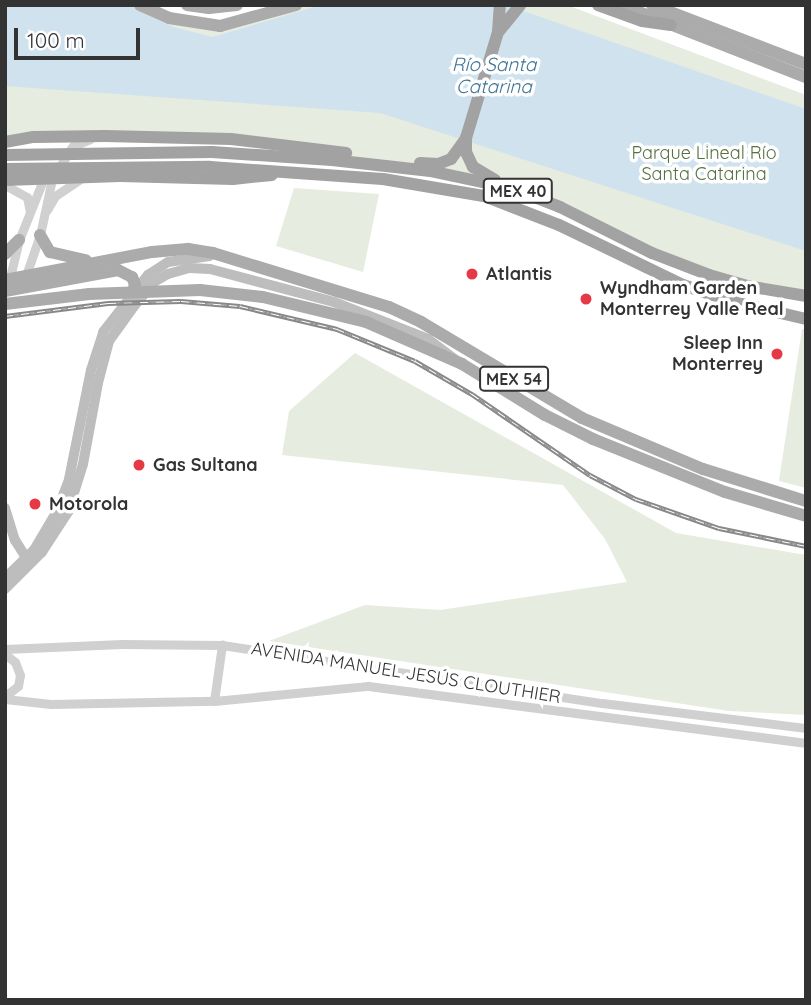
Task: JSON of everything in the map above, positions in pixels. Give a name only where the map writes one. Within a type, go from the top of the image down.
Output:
[{"type":"highway","points":[[500,5],[498,32],[466,137],[466,152],[473,167],[511,188]]},
{"type":"highway","points":[[498,32],[520,5]]},
{"type":"highway","points":[[598,5],[642,21],[671,25]]},
{"type":"highway","points":[[5,142],[34,137],[106,136],[231,139],[430,164],[451,159],[466,137]]},
{"type":"highway","name":"MEX 40","points":[[5,155],[212,152],[332,160],[430,171],[511,188],[560,207],[652,253],[709,275],[747,286],[806,296]]},
{"type":"highway","name":"MEX 40","points":[[5,169],[210,167],[289,170],[428,184],[484,196],[559,225],[683,285],[734,302],[806,319]]},
{"type":"highway","points":[[5,183],[83,178],[253,178],[289,170]]},
{"type":"main road","points":[[140,5],[169,18],[212,26],[240,23],[296,5]]},
{"type":"main road","points":[[159,5],[186,15],[220,19],[272,5]]},
{"type":"main road","points":[[187,5],[209,8],[237,5]]},
{"type":"main road","points":[[621,5],[806,77]]},
{"type":"main road","points":[[652,5],[806,64]]},
{"type":"main road","points":[[40,236],[45,247],[54,254],[76,259],[111,259]]},
{"type":"main road","points":[[5,254],[19,240]]},
{"type":"main road","name":"MEX 54","points":[[24,281],[111,259],[178,249],[204,251],[389,307],[421,322],[537,392],[603,427],[703,469],[806,501]]},
{"type":"main road","points":[[5,578],[29,562],[48,531],[63,496],[100,341],[114,316],[148,275],[167,262],[203,256],[223,257]]},
{"type":"main road","points":[[5,589],[56,533],[74,497],[109,341],[135,304],[155,282],[167,274],[189,268],[210,269],[334,302],[387,320],[428,339],[462,365]]},
{"type":"main road","points":[[7,291],[24,281],[118,270],[132,277],[135,285],[133,292]]},
{"type":"main road","name":"MEX 54","points":[[7,291],[21,301],[89,294],[200,290],[263,298],[343,315],[366,322],[462,365],[545,415],[593,439],[726,492],[806,516]]},
{"type":"main road","points":[[5,508],[9,525],[29,562]]},
{"type":"street","points":[[7,291],[19,240],[48,179],[73,146],[106,136]]},
{"type":"street","points":[[21,301],[24,281],[40,236],[48,179],[48,160],[44,145],[34,137]]},
{"type":"street","points":[[41,220],[55,196],[83,178]]},
{"type":"street","points":[[5,183],[27,197],[30,216]]},
{"type":"street","name":"AVENIDA MANUEL JESÚS CLOUTHIER","points":[[5,652],[122,644],[222,645],[616,705],[806,728]]},
{"type":"street","points":[[215,701],[222,645]]},
{"type":"street","points":[[5,652],[15,662],[20,675],[18,686],[5,698]]},
{"type":"street","name":"AVENIDA MANUEL JESÚS CLOUTHIER","points":[[5,698],[51,704],[215,701],[368,687],[806,743]]},
{"type":"green space","name":"Río Santa Catarina","points":[[5,5],[136,5],[175,24],[247,24],[309,5],[567,5],[806,95],[806,296],[717,277],[460,172],[238,140],[5,143]]},
{"type":"green space","points":[[294,188],[379,194],[363,272],[276,246]]},
{"type":"green space","points":[[802,329],[806,330],[806,488],[779,481]]},
{"type":"green space","points":[[355,353],[676,533],[806,555],[806,715],[729,711],[269,641],[365,605],[440,610],[627,582],[605,539],[563,485],[282,455],[289,411]]},
{"type":"water","name":"Río Santa Catarina","points":[[5,5],[128,5],[173,27],[213,37],[321,5],[506,5],[806,109],[806,251],[380,113],[5,86]]},
{"type":"railway","points":[[5,316],[108,303],[181,301],[240,306],[337,329],[415,361],[472,394],[590,475],[636,499],[719,528],[806,546]]},
{"type":"place","name":"Atlantis","points":[[472,274]]},
{"type":"place","name":"Wyndham Garden Monterrey Valle Real","points":[[586,299]]},
{"type":"place","name":"Sleep Inn Monterrey","points":[[777,354]]},
{"type":"place","name":"Gas Sultana","points":[[139,465]]},
{"type":"place","name":"Motorola","points":[[35,504]]},
{"type":"park label","name":"Parque Lineal Río Santa Catarina","points":[[704,164]]}]
